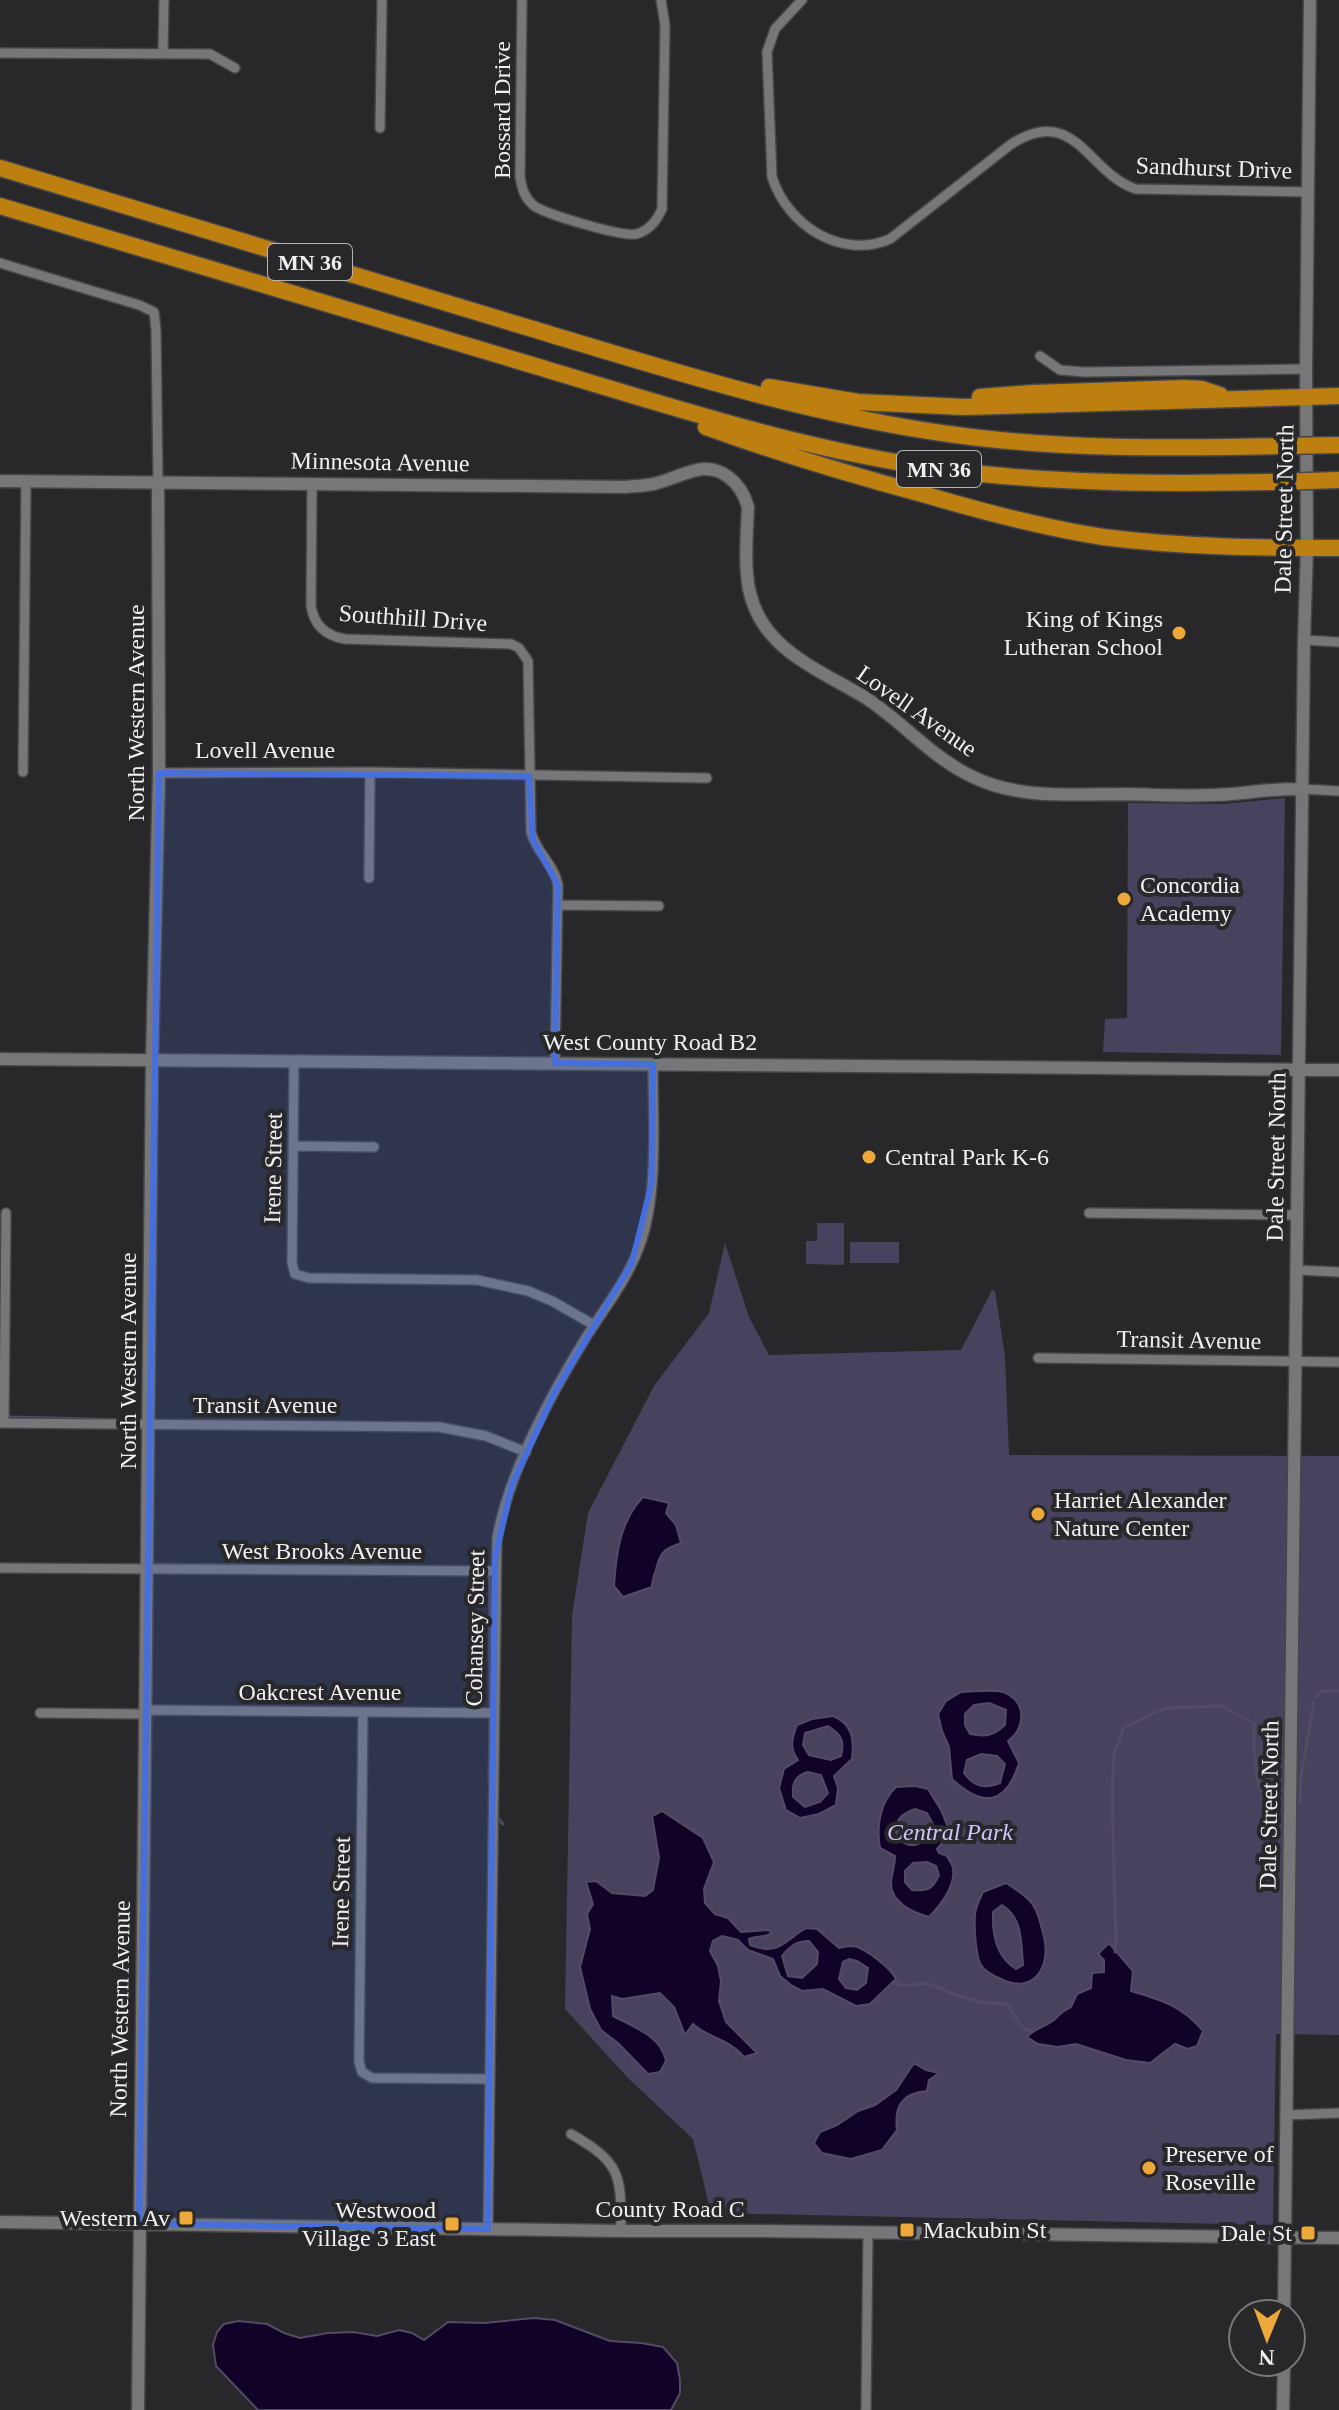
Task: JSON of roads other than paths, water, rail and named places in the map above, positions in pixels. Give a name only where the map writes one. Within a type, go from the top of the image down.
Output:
[{"type":"highway","name":"MN 36","points":[[0,168],[619,355],[793,404],[866,421],[950,435],[1037,444],[1126,448],[1339,445]]},
{"type":"highway","name":"MN 36","points":[[0,206],[611,389],[778,437],[856,454],[945,469],[1082,482],[1339,480]]},
{"type":"highway","points":[[619,355],[786,391],[858,402],[912,403],[1033,393],[1185,388],[1202,389],[1233,399],[1339,396]]},
{"type":"highway","points":[[611,389],[761,447],[1025,521],[1102,536],[1165,543],[1339,548]]},
{"type":"street","points":[[163,52],[164,0]]},
{"type":"street","points":[[380,128],[382,0]]},
{"type":"street","name":"Bossard Drive","points":[[522,0],[520,177],[525,196],[545,211],[626,234],[636,234],[653,224],[662,209],[665,25],[661,0]]},
{"type":"street","name":"Sandhurst Drive","points":[[802,0],[775,29],[767,52],[772,177],[776,191],[790,213],[834,241],[867,247],[890,239],[1010,145],[1041,133],[1053,133],[1075,140],[1114,179],[1136,189],[1308,192]]},
{"type":"street","name":"Dale Street North","points":[[1284,2298],[1307,548],[1310,0]]},
{"type":"street","points":[[0,53],[210,54],[235,68]]},
{"type":"street","name":"North Western Avenue","points":[[0,263],[139,305],[154,312],[156,330],[159,773],[152,1060],[138,2410]]},
{"type":"street","points":[[1040,356],[1060,370],[1084,372],[1306,369]]},
{"type":"street","name":"Minnesota Avenue","points":[[0,481],[626,487],[655,484],[705,469],[726,475],[736,482],[745,497]]},
{"type":"street","points":[[23,772],[26,481]]},
{"type":"street","name":"Southhill Drive","points":[[312,483],[311,606],[316,623],[329,634],[345,639],[504,643],[519,648],[530,667],[529,776]]},
{"type":"street","name":"Lovell Avenue","points":[[745,497],[748,507],[748,585],[753,606],[765,629],[784,649],[872,702],[932,752],[970,776],[1004,788],[1048,794],[1190,796],[1284,789],[1339,791]]},
{"type":"street","points":[[1304,640],[1339,642]]},
{"type":"street","points":[[369,878],[370,772]]},
{"type":"street","name":"Lovell Avenue","points":[[159,773],[370,772],[707,778]]},
{"type":"street","points":[[529,776],[533,840],[556,876],[555,1063]]},
{"type":"street","points":[[558,905],[659,906]]},
{"type":"street","name":"West County Road B2","points":[[0,1059],[1339,1070]]},
{"type":"street","name":"Irene Street","points":[[294,1061],[292,1263],[295,1274],[309,1278],[490,1282],[528,1291],[594,1325]]},
{"type":"street","name":"Cohansey Street","points":[[488,2229],[497,1538],[507,1495],[526,1452],[555,1392],[632,1263],[647,1224],[652,1182],[653,1064]]},
{"type":"street","points":[[293,1146],[374,1147]]},
{"type":"street","points":[[2,1423],[6,1213]]},
{"type":"street","points":[[1089,1213],[1298,1215]]},
{"type":"street","points":[[1297,1270],[1339,1272]]},
{"type":"street","name":"Transit Avenue","points":[[1038,1358],[1339,1362]]},
{"type":"street","name":"Transit Avenue","points":[[2,1423],[439,1427],[486,1436],[526,1452]]},
{"type":"street","name":"West Brooks Avenue","points":[[0,1568],[495,1571]]},
{"type":"street","name":"Irene Street","points":[[363,1712],[359,2062],[362,2072],[372,2078],[490,2079]]},
{"type":"street","name":"Oakcrest Avenue","points":[[40,1713],[494,1713]]},
{"type":"street","points":[[1287,2115],[1339,2113]]},
{"type":"street","points":[[571,2134],[602,2152],[615,2170],[621,2192],[621,2231]]},
{"type":"street","name":"County Road C","points":[[0,2222],[1339,2238]]},
{"type":"street","points":[[866,2410],[868,2232]]},
{"type":"street","points":[[1283,2410],[1284,2378]]},
{"type":"waterway","points":[[8,1417],[136,1420]]},
{"type":"waterway","points":[[149,1564],[250,1565]]},
{"type":"waterway","points":[[486,1574],[490,1579],[490,1709]]},
{"type":"waterway","points":[[1316,1697],[1321,1691],[1339,1691]]},
{"type":"waterway","points":[[1300,1803],[1301,1776],[1314,1702]]},
{"type":"waterway","points":[[1115,1952],[1112,1798],[1114,1754],[1124,1727],[1167,1708],[1221,1706],[1254,1723],[1259,1788],[1273,1803],[1282,1803]]},
{"type":"waterway","points":[[489,1781],[490,1716]]},
{"type":"waterway","points":[[497,1817],[503,1824]]},
{"type":"waterway","points":[[893,1982],[904,1986],[927,1983],[980,2002],[1007,2004],[1023,2028],[1032,2031]]},
{"type":"place","name":"King of Kings Lutheran School","points":[[1179,633]]},
{"type":"place","name":"Concordia Academy","points":[[1124,899]]},
{"type":"place","name":"Central Park K-6","points":[[869,1157]]},
{"type":"place","name":"Harriet Alexander Nature Center","points":[[1038,1514]]},
{"type":"place","name":"Preserve of Roseville","points":[[1149,2168]]},
{"type":"place","name":"Western Av","points":[[186,2218]]},
{"type":"place","name":"Westwood Village 3 East","points":[[452,2224]]},
{"type":"place","name":"Mackubin St","points":[[907,2230]]},
{"type":"place","name":"Dale St","points":[[1308,2233]]},
{"type":"park label","name":"Central Park","points":[[950,1832]]}]
